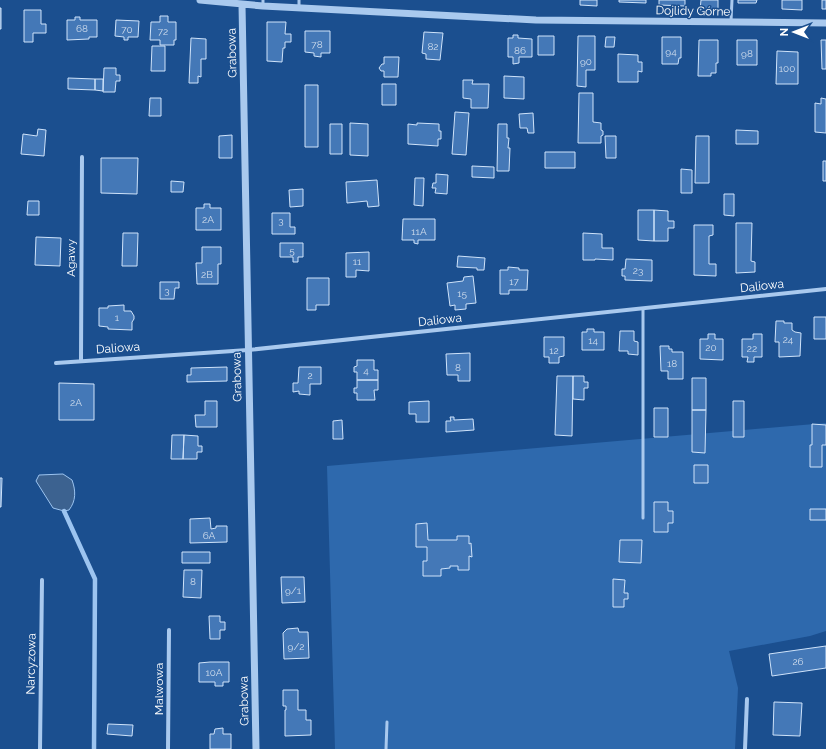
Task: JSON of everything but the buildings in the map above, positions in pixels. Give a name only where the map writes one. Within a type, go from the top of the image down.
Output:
[{"type":"street","name":"Dojlidy Górne","points":[[200,0],[242,5],[263,3],[299,8],[536,20],[826,23]]},
{"type":"street","name":"Grabowa","points":[[242,5],[256,749]]},
{"type":"street","name":"Agawy","points":[[81,360],[82,157]]},
{"type":"street","name":"Daliowa","points":[[56,363],[81,360],[248,350],[826,289]]},
{"type":"street","name":"Narcyzowa","points":[[40,749],[42,580]]},
{"type":"street","name":"Malwowa","points":[[168,749],[169,630]]},
{"type":"street","points":[[746,749],[747,699]]},
{"type":"lane","points":[[299,0],[299,8]]},
{"type":"lane","points":[[731,23],[732,0]]},
{"type":"lane","points":[[643,309],[643,518]]},
{"type":"lane","points":[[386,749],[387,722]]},
{"type":"shaded area","points":[[826,423],[826,631],[810,636],[729,651],[738,688],[735,749],[335,749],[327,466]]},
{"type":"shaded area","points":[[63,474],[72,480],[75,492],[71,507],[69,510],[64,511],[53,508],[36,481],[39,475]]},
{"type":"waterway","points":[[64,511],[95,579],[94,749]]}]
